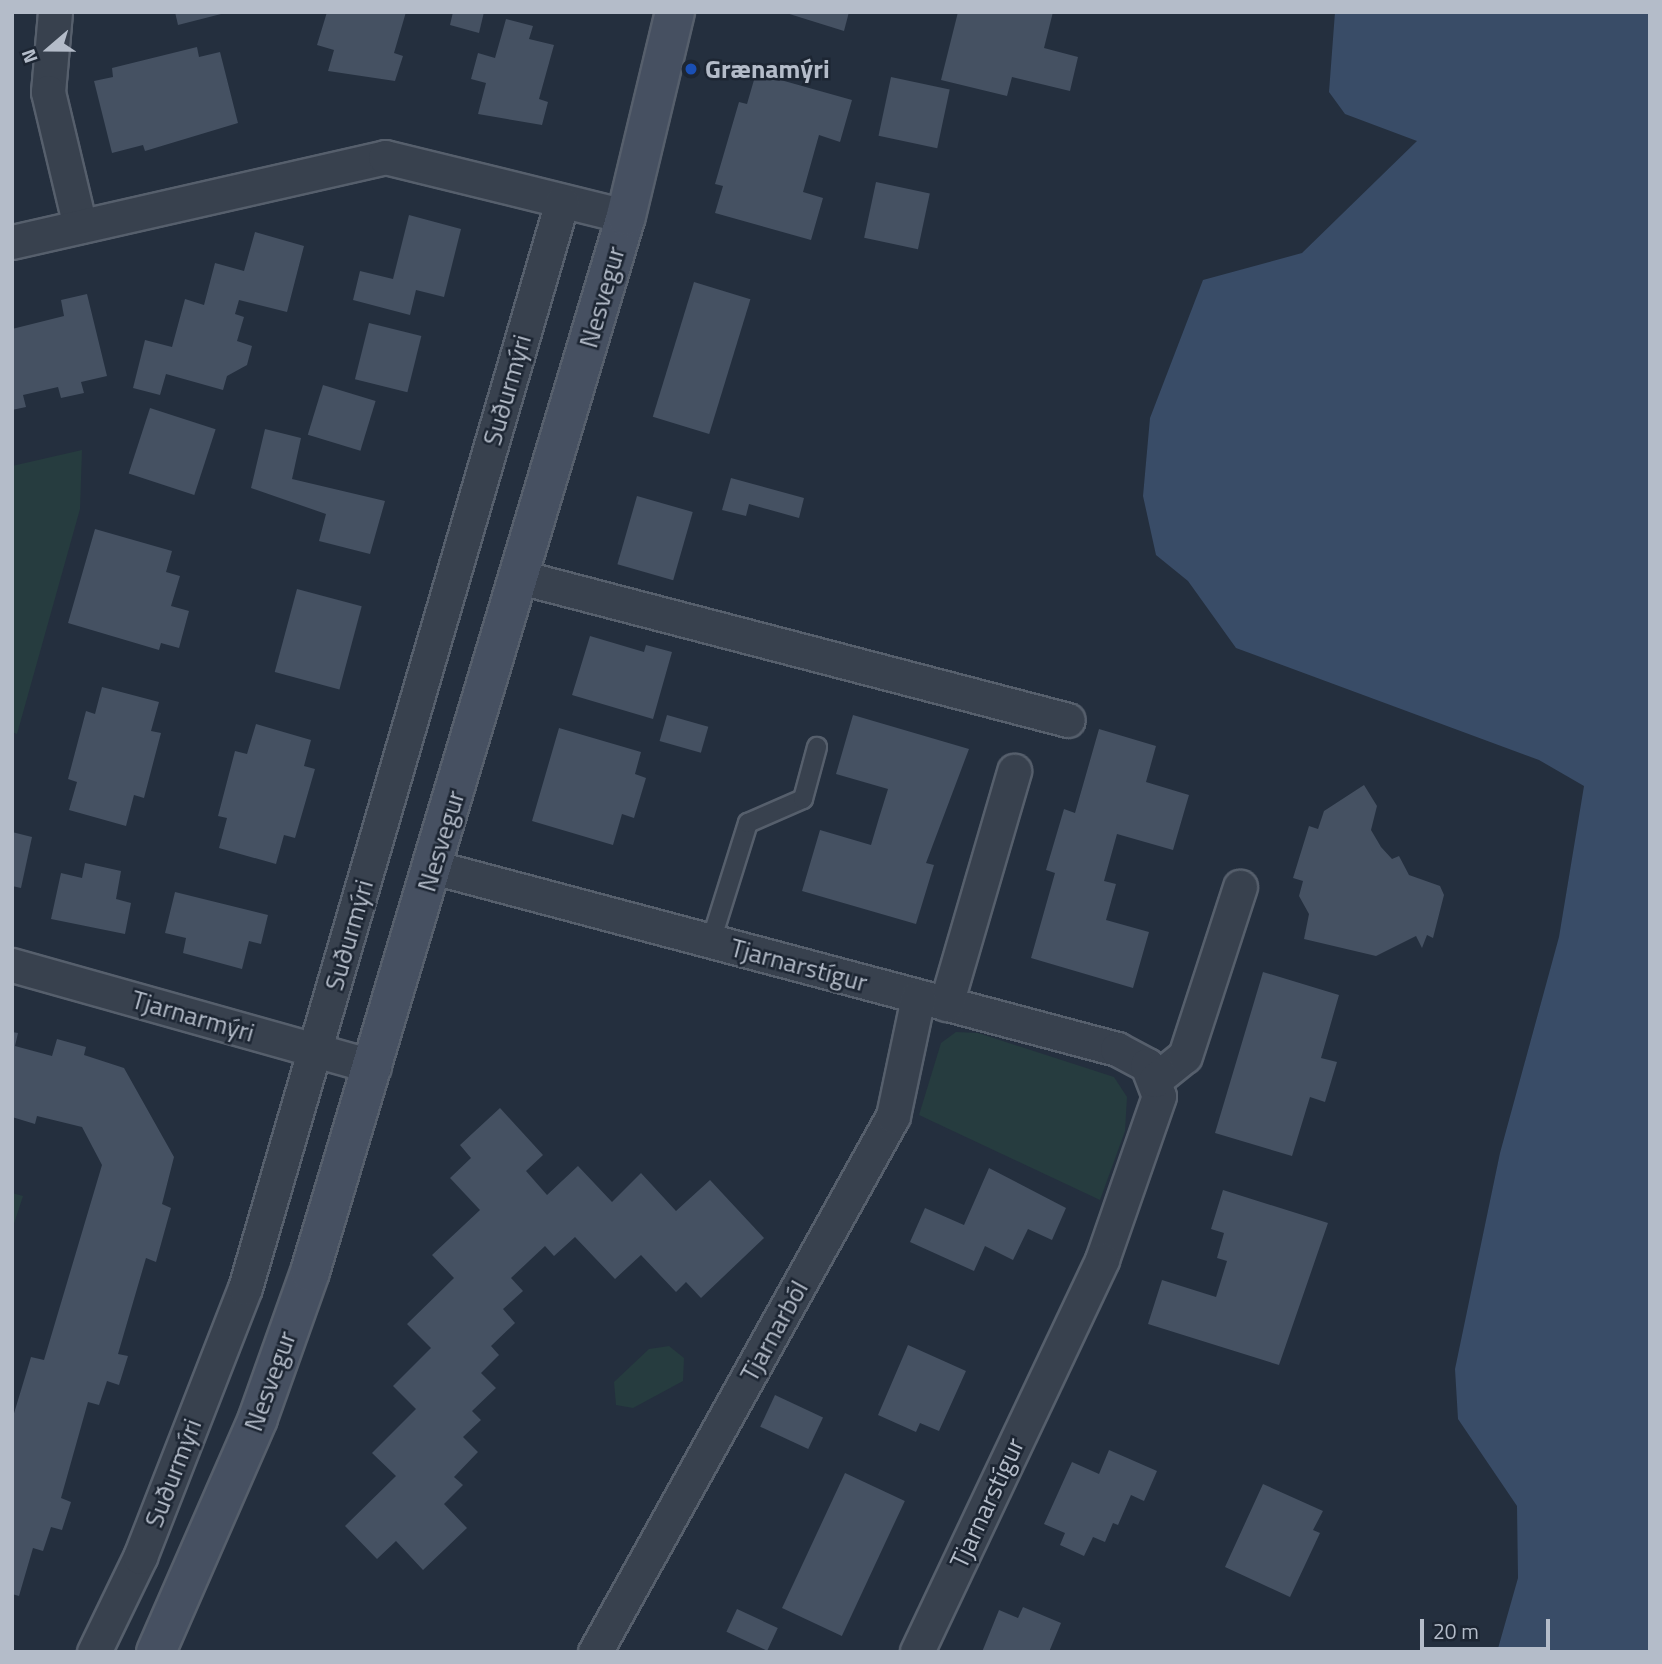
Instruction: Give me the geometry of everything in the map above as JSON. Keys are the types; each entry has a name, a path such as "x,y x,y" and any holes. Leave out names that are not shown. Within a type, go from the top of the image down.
{"street":[{"path":"55,12 48,92 80,226"},
{"name":"Nesvegur","path":"156,1652 258,1418 374,1067 626,216 675,12"},
{"path":"12,242 385,157 626,216"},
{"name":"Suðurmýri","path":"94,1652 140,1557 245,1288 562,202"},
{"path":"520,577 1068,720"},
{"name":"Tjarnarból","path":"595,1652 893,1116 1014,771"},
{"name":"Tjarnarstígur","path":"433,867 1117,1049 1147,1065 1159,1096 1102,1260 916,1652"},
{"path":"1155,1080 1185,1056 1240,887"},
{"name":"Tjarnarmýri","path":"12,965 374,1067"}],"lane":[{"path":"712,941 748,823 803,799 817,747"}],"green space":[{"path":"82,450 80,509 17,734 12,732 12,466"},
{"path":"956,1032 978,1033 1114,1077 1127,1097 1125,1131 1100,1200 919,1115 941,1043"},
{"path":"12,1193 23,1196 12,1230"},
{"path":"669,1346 684,1358 683,1381 633,1408 616,1405 614,1382 649,1349"}],"water":[{"path":"1335,12 1650,12 1650,1652 1497,1652 1518,1578 1517,1506 1458,1419 1455,1369 1500,1153 1559,937 1584,786 1539,760 1236,648 1188,581 1156,555 1143,496 1150,418 1203,280 1302,253 1417,141 1345,114 1329,92"}],"building":[{"path":"175,12 224,12 225,13 178,25"},
{"path":"327,12 406,12 394,53 403,56 395,81 328,71 334,50 317,45"},
{"path":"453,12 484,12 479,33 450,25"},
{"path":"783,12 849,12 844,31"},
{"path":"958,12 1053,12 1044,48 1078,57 1070,91 1012,77 1007,96 941,80"},
{"path":"506,19 533,26 529,39 554,45 539,99 548,102 542,125 478,114 486,83 471,79 478,53 495,58"},
{"path":"197,47 199,57 220,52 238,123 145,151 143,145 112,153 94,81 113,77 112,68"},
{"path":"756,73 852,100 840,142 819,135 803,192 823,198 811,240 715,213 723,186 715,184 739,102 747,104"},
{"path":"891,77 950,89 937,148 879,136"},
{"path":"876,182 930,193 918,249 864,238"},
{"path":"409,215 461,229 444,297 416,290 410,315 353,300 360,271 393,279"},
{"path":"255,232 304,246 287,312 239,300 235,314 244,317 237,341 252,346 247,365 227,376 223,390 166,374 160,395 133,388 145,340 172,347 185,299 204,305 215,263 244,271"},
{"path":"694,282 750,299 709,434 653,417"},
{"path":"87,294 107,376 81,382 84,393 61,398 58,387 23,395 26,407 12,410 12,329 64,316 61,300"},
{"path":"369,323 421,336 407,392 355,379"},
{"path":"323,385 376,401 360,451 308,435"},
{"path":"150,408 216,429 194,495 129,474"},
{"path":"265,429 301,438 292,479 385,501 370,554 319,541 326,514 251,488"},
{"path":"731,478 804,498 799,518 749,504 746,516 722,510"},
{"path":"637,496 693,512 673,580 617,564"},
{"path":"95,529 172,551 166,572 180,576 171,606 189,611 179,648 161,643 159,650 68,623"},
{"path":"297,589 362,606 339,689 275,672"},
{"path":"590,636 644,652 646,645 672,652 653,719 572,695"},
{"path":"102,687 159,702 151,731 161,733 144,798 134,795 126,826 69,810 77,782 68,779 86,711 95,714"},
{"path":"667,715 708,727 701,753 660,741"},
{"path":"853,715 969,749 926,863 934,865 916,924 802,891 820,830 871,845 888,789 836,774"},
{"path":"256,724 311,740 304,766 315,769 295,838 284,835 276,864 219,848 227,818 218,816 235,751 247,754"},
{"path":"559,728 641,752 635,774 646,778 634,818 622,814 613,845 532,821"},
{"path":"1099,729 1156,746 1146,782 1189,795 1173,850 1117,834 1104,881 1116,884 1106,920 1149,932 1133,988 1031,958 1055,873 1046,870 1064,809 1075,813"},
{"path":"1364,785 1377,806 1371,830 1381,847 1392,859 1399,856 1409,875 1440,886 1444,895 1433,938 1427,935 1422,948 1416,936 1376,956 1304,939 1309,914 1299,896 1303,881 1293,878 1309,826 1318,829 1324,811"},
{"path":"12,832 32,837 21,888 12,886"},
{"path":"85,863 121,871 116,899 131,903 125,934 51,919 61,873 82,878"},
{"path":"175,892 268,915 261,944 249,941 242,969 183,953 186,938 165,933"},
{"path":"1263,972 1339,995 1321,1058 1337,1062 1325,1102 1310,1097 1292,1156 1215,1133"},
{"path":"12,1032 18,1033 15,1046 52,1056 57,1039 86,1047 84,1055 124,1068 174,1157 162,1204 171,1208 156,1262 146,1258 118,1354 128,1356 119,1385 107,1381 99,1405 88,1402 61,1498 71,1502 62,1530 51,1527 43,1551 33,1548 19,1596 12,1594 12,1420 31,1357 44,1360 102,1165 82,1127 37,1116 35,1124 12,1117"},
{"path":"500,1108 543,1155 526,1171 547,1195 578,1166 612,1202 641,1173 676,1211 710,1180 764,1238 701,1298 686,1282 676,1292 641,1255 615,1279 575,1237 554,1256 545,1246 511,1278 523,1291 503,1309 515,1323 491,1346 499,1355 481,1373 496,1388 472,1411 481,1420 463,1437 478,1452 454,1477 463,1485 444,1504 467,1528 423,1570 396,1541 377,1559 345,1526 396,1476 372,1453 416,1409 393,1386 431,1348 407,1324 454,1278 432,1255 480,1210 450,1178 471,1158 460,1145"},
{"path":"989,1168 1066,1208 1052,1240 1028,1229 1013,1260 985,1246 974,1271 910,1242 925,1208 964,1225"},
{"path":"1223,1190 1328,1223 1279,1365 1148,1324 1162,1280 1216,1297 1227,1261 1217,1258 1224,1233 1211,1229"},
{"path":"908,1345 966,1371 939,1431 920,1423 916,1432 878,1415"},
{"path":"775,1395 823,1417 808,1449 760,1427"},
{"path":"1109,1450 1157,1471 1144,1501 1131,1495 1118,1525 1113,1523 1105,1542 1093,1537 1084,1556 1060,1545 1065,1533 1044,1524 1072,1462 1099,1474"},
{"path":"845,1473 905,1501 842,1636 782,1608"},
{"path":"1263,1484 1323,1511 1313,1530 1320,1533 1290,1597 1225,1567"},
{"path":"1023,1607 1061,1623 1049,1652 982,1652 999,1610 1018,1618"},
{"path":"737,1609 778,1628 767,1651 726,1632"}],"place":[{"name":"Grænamýri","path":"691,69"}]}
